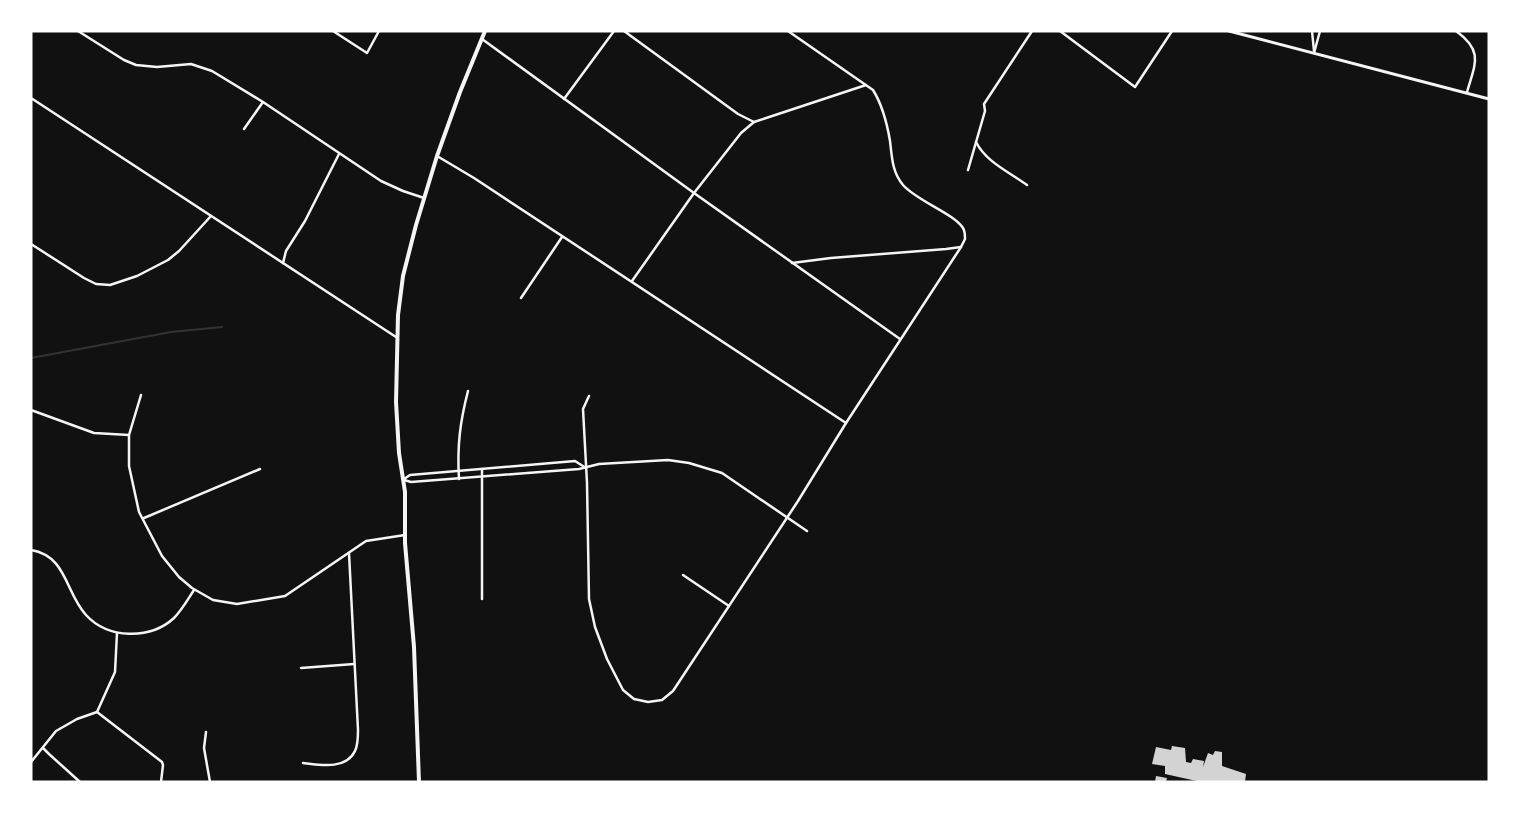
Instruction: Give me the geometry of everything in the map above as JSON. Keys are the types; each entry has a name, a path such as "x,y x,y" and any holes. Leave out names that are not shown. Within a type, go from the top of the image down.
{"main road":[{"path":"419,782 414,647 405,492 397,408 396,337 404,276 424,198 437,156 485,31"}],"street":[{"path":"78,31 124,60 136,65 156,67 184,64 198,65 224,78 263,102 381,181 424,198"},
{"path":"333,31 367,53 379,31"},
{"path":"564,99 614,31"},
{"path":"624,31 738,114 754,122"},
{"path":"589,396 583,409 589,600 593,620 607,659 623,690 634,699 648,702 662,700 673,691 787,518 846,423 961,247 965,234 962,227 956,221 905,187 896,176 892,163 886,122 880,102 873,90 788,31"},
{"path":"968,170 986,98 1032,31"},
{"path":"1060,31 1135,87 1172,31"},
{"path":"1229,31 1489,98"},
{"path":"1312,31 1314,53"},
{"path":"1314,53 1320,31"},
{"path":"1456,31 1466,38 1473,48 1476,61 1467,92"},
{"path":"481,38 694,193 900,339"},
{"path":"631,281 694,193 741,133 754,122 866,85"},
{"path":"31,98 396,337"},
{"path":"244,129 263,102"},
{"path":"976,141 981,152 994,163 1027,184"},
{"path":"283,263 286,250 305,221 339,154"},
{"path":"437,156 474,178 846,423"},
{"path":"31,244 84,278 96,284 107,285 137,276 168,260 179,252 211,216"},
{"path":"521,298 562,237"},
{"path":"792,263 961,247"},
{"path":"460,478 457,459 460,424 468,391"},
{"path":"141,395 129,434 129,466 139,512 144,518 162,556 179,577 194,590 213,600 237,604 285,596 366,541 406,535"},
{"path":"31,410 94,433 129,434"},
{"path":"403,480 412,482 482,477 586,468 599,464 668,460 689,463 722,473 807,531"},
{"path":"403,480 410,475 576,461 586,468"},
{"path":"144,518 260,468"},
{"path":"482,469 482,599"},
{"path":"31,550 38,551 55,561 63,572 73,597 87,616 111,631 130,634 144,633 158,628 174,618 194,590"},
{"path":"303,763 338,764 344,762 355,752 358,730 349,553"},
{"path":"683,575 729,606"},
{"path":"31,762 56,731 77,719 97,712 115,672 117,632"},
{"path":"301,668 354,664"},
{"path":"97,712 162,762 161,782"},
{"path":"206,732 204,748 210,782"},
{"path":"43,748 80,782"}],"building":[{"path":"1172,746 1185,748 1186,762 1191,763 1193,759 1204,761 1203,767 1208,753 1213,755 1215,751 1222,752 1222,766 1246,774 1245,782 1201,782 1165,774 1165,766 1152,764 1156,747 1171,750"},
{"path":"1156,776 1167,778 1166,782 1155,782"}],"waterway":[{"path":"31,358 171,332 222,327"}]}
